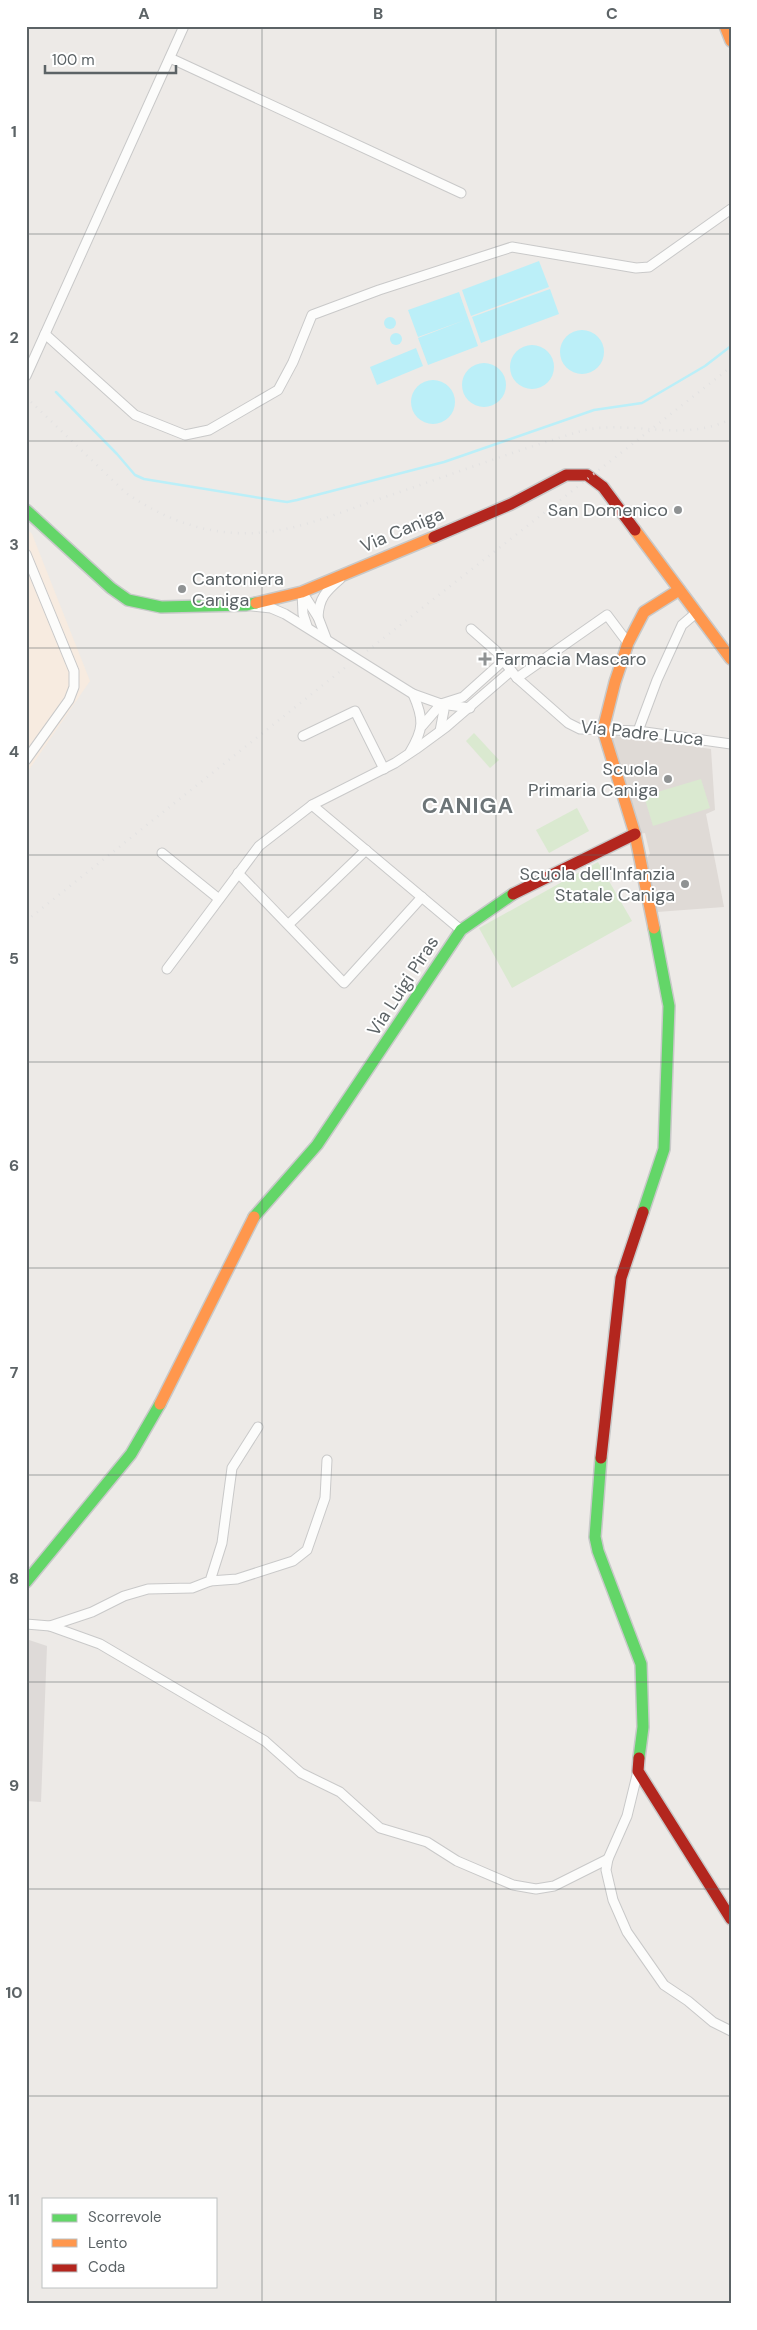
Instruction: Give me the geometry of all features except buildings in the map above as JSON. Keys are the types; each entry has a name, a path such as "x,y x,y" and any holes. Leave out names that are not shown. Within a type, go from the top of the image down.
{"main road":[{"path":"726,26 731,41"},
{"name":"Via Caniga","path":"26,510 111,588 128,600 161,607 246,605 302,592 511,504 566,474 577,473 592,477 603,487 731,659"},
{"path":"679,590 644,612 628,643 615,682 603,730 635,834 669,1006 664,1149 621,1278 603,1422 595,1537 598,1551 641,1664 643,1727 638,1771 731,1919"},
{"name":"Via Luigi Piras","path":"26,1582 131,1454 154,1416 252,1219 322,1138 460,930 504,899 635,834"}],"street":[{"path":"27,374 184,26"},
{"path":"170,58 461,193"},
{"path":"45,334 135,415 185,435 209,430 278,390 293,362 312,315 379,290 512,248 636,268 649,266 731,209"},
{"path":"26,554 74,671 74,687 69,700 26,760"},
{"path":"318,618 318,604 324,592 347,572"},
{"path":"302,592 303,614 308,626"},
{"path":"302,592 318,618 326,638"},
{"path":"246,605 271,608 308,626 413,694 441,704 470,708"},
{"path":"638,730 657,680 682,625 696,612"},
{"path":"167,969 259,846 312,805 408,755 514,675 607,615 628,643"},
{"name":"Via Padre Luca","path":"471,629 496,651 514,675 568,723 580,729 638,730 731,744"},
{"path":"422,726 441,704 463,697 503,661"},
{"path":"408,755 420,735 422,726 420,712 413,694"},
{"path":"440,731 444,710 441,704"},
{"path":"303,736 355,711 384,768"},
{"path":"312,805 460,930"},
{"path":"289,924 366,850"},
{"path":"162,853 219,900"},
{"path":"238,873 344,983 422,897"},
{"path":"210,1581 222,1543 232,1468 258,1427"},
{"path":"50,1626 92,1612 124,1596 148,1589 192,1588 210,1581 236,1579 293,1561 307,1550 326,1498 327,1460"},
{"path":"26,1624 50,1626 100,1644 265,1741 301,1773 340,1792 380,1828 427,1842 457,1861 513,1885 536,1890 554,1886 608,1859"},
{"path":"638,1771 627,1816 608,1859 606,1870 613,1900 627,1932 664,1984 688,2000 713,2022 731,2031"}],"shaded area":[{"path":"26,528 32,534 90,681 26,774"},
{"path":"609,735 711,749 715,810 706,814 724,907 657,912 644,861 650,854 645,833 640,834"},
{"path":"26,1639 47,1646 41,1802 26,1801"}],"green space":[{"path":"474,733 499,760 490,768 466,741"},
{"path":"701,779 710,808 653,826 644,796"},
{"path":"577,808 589,831 549,853 536,830"},
{"path":"598,862 632,921 512,988 479,928"}],"water":[{"path":"539,261 549,287 471,316 462,290"},
{"path":"550,289 559,314 481,343 472,317"},
{"path":"459,292 478,346 428,365 418,338 465,320 418,337 408,310"},
{"path":"388,317 392,317 396,323 392,329 388,329 384,325 384,321"},
{"path":"582,330 594,334 600,340 604,352 600,364 594,370 582,374 570,370 564,364 560,352 564,340 570,334"},
{"path":"394,333 398,333 402,339 398,345 394,345 390,341 390,337"},
{"path":"532,345 544,349 550,355 554,367 550,379 544,385 532,389 520,385 514,379 510,367 514,355 520,349"},
{"path":"416,348 423,366 377,385 370,367"},
{"path":"484,363 496,367 502,373 506,385 502,397 496,403 484,407 472,403 466,397 462,385 466,373 472,367"},
{"path":"433,380 445,384 451,390 455,402 451,414 445,420 433,424 421,420 415,414 411,402 415,390 421,384"}],"waterway":[{"path":"56,392 135,475 144,479 287,502 444,462 594,410 642,403 705,366 731,346"}],"railway":[{"path":"367,651 731,367"},
{"path":"26,397 126,493 152,509 178,521 206,529 236,533 273,531 326,518 585,430 622,427 695,429 713,426 731,419"},
{"path":"26,921 347,666"}],"traffic: fast":[{"path":"26,510 111,588 128,600 161,607 246,605 256,603"},
{"path":"254,1217 317,1145 461,930 513,894"},
{"path":"643,1212 664,1149 669,1006 654,928"},
{"path":"26,1582 131,1454 160,1404"},
{"path":"601,1458 595,1537 598,1551 641,1664 643,1727 639,1758"}],"traffic: slow":[{"path":"725,26 731,41"},
{"path":"635,530 731,659"},
{"path":"256,603 302,592 434,537"},
{"path":"654,928 635,834 603,730 615,682 628,643 644,612 679,590"},
{"path":"160,1404 254,1217"}],"traffic: jam":[{"path":"434,537 511,504 566,475 587,475 603,487 635,530"},
{"path":"513,894 635,834"},
{"path":"601,1458 621,1278 643,1212"},
{"path":"639,1758 638,1771 731,1919"}],"place":[{"name":"San Domenico","path":"678,510"},
{"name":"Cantoniera Caniga","path":"182,589"},
{"name":"Farmacia Mascaro","path":"485,659"},
{"name":"Scuola Primaria Caniga","path":"668,779"},
{"name":"Scuola dell'Infanzia Statale Caniga","path":"685,884"}],"district":[{"name":"CANIGA","path":"468,805"}]}
